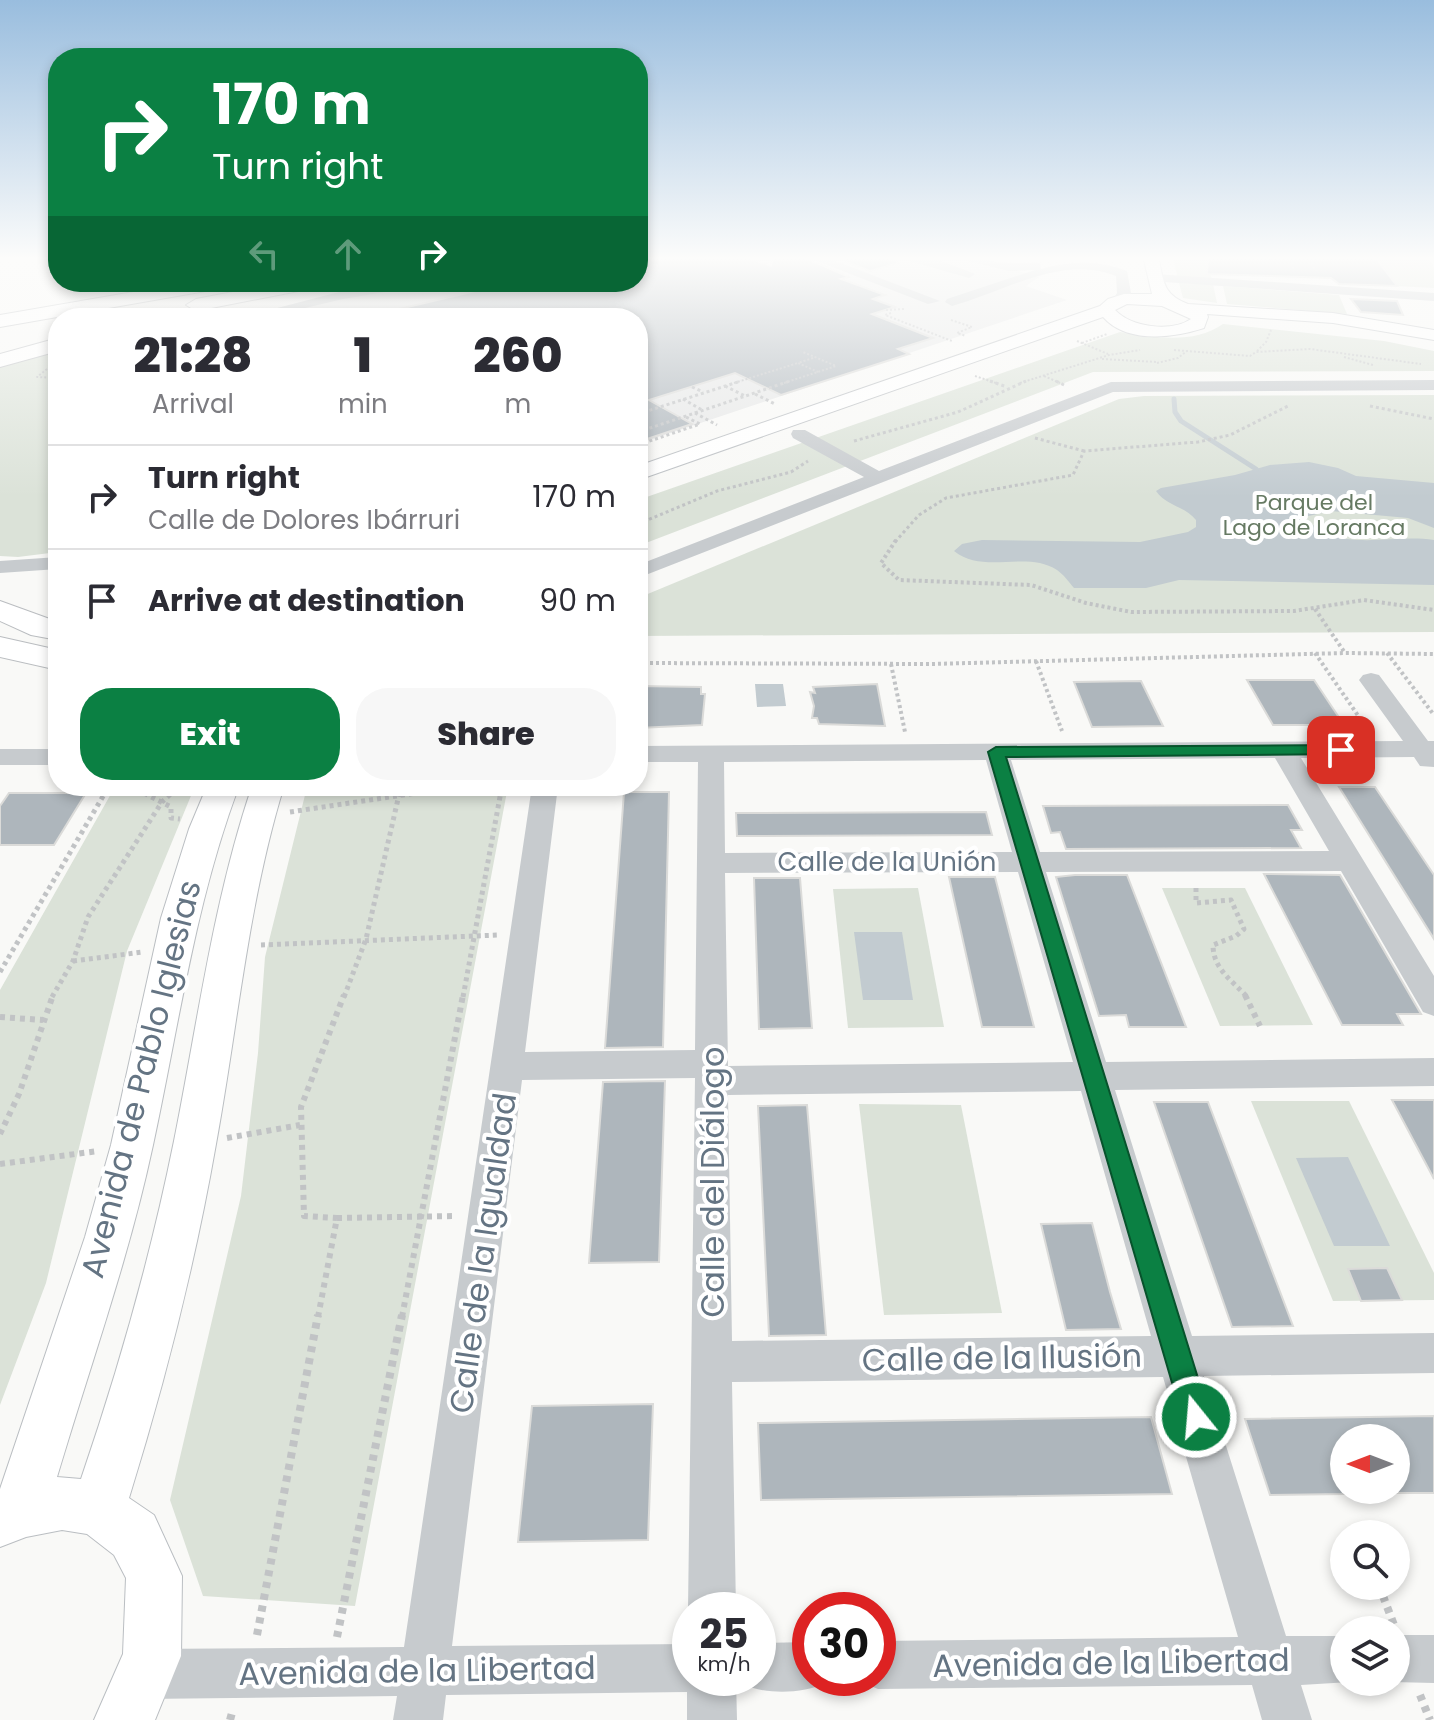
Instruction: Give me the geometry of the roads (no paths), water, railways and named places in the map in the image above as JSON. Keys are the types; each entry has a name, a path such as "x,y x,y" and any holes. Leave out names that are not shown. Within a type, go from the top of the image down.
{"highway":[{"path":"0,341 25,336"},
{"path":"0,349 48,343"},
{"path":"0,361 48,345"},
{"path":"0,610 48,629"},
{"path":"6,648 48,658"}],"main road":[{"path":"648,469 1025,336"},
{"path":"648,487 1075,336"},
{"path":"1381,336 1434,345"},
{"name":"Avenida de Pablo Iglesias","path":"10,1516 86,1303 131,1147 170,948 208,820 219,796"},
{"name":"Avenida de Pablo Iglesias","path":"98,1509 161,1300 195,1143 245,864 265,796"},
{"path":"10,1516 62,1503 98,1509 134,1535 154,1576 152,1656 134,1697"}],"street":[{"path":"648,568 1111,387 1434,385"},
{"path":"799,434 880,479"},
{"path":"0,567 28,567 48,562"},
{"path":"1371,680 1430,755"},
{"path":"648,754 1284,751 1430,755"},
{"path":"1284,751 1434,1003"},
{"path":"996,752 1287,1720"},
{"name":"Calle del Diálogo","path":"711,754 712,1592"},
{"path":"0,757 48,757"},
{"name":"Calle de la Igualdad","path":"418,1720 544,796"},
{"name":"Calle de la Unión","path":"712,863 1349,861"},
{"path":"508,1066 713,1073 1094,1076 1434,1072"},
{"name":"Calle de la Ilusión","path":"713,1362 1434,1353"},
{"path":"1410,1659 1434,1659"},
{"name":"Avenida de la Libertad","path":"896,1665 1330,1660"},
{"name":"Avenida de la Libertad","path":"134,1697 244,1673 672,1668"},
{"path":"711,1696 712,1720"}],"waterway":[{"path":"1174,399 1175,412 1181,421 1256,469"}],"park label":[{"name":"Parque del Lago de Loranca","path":"1314,514"}]}
